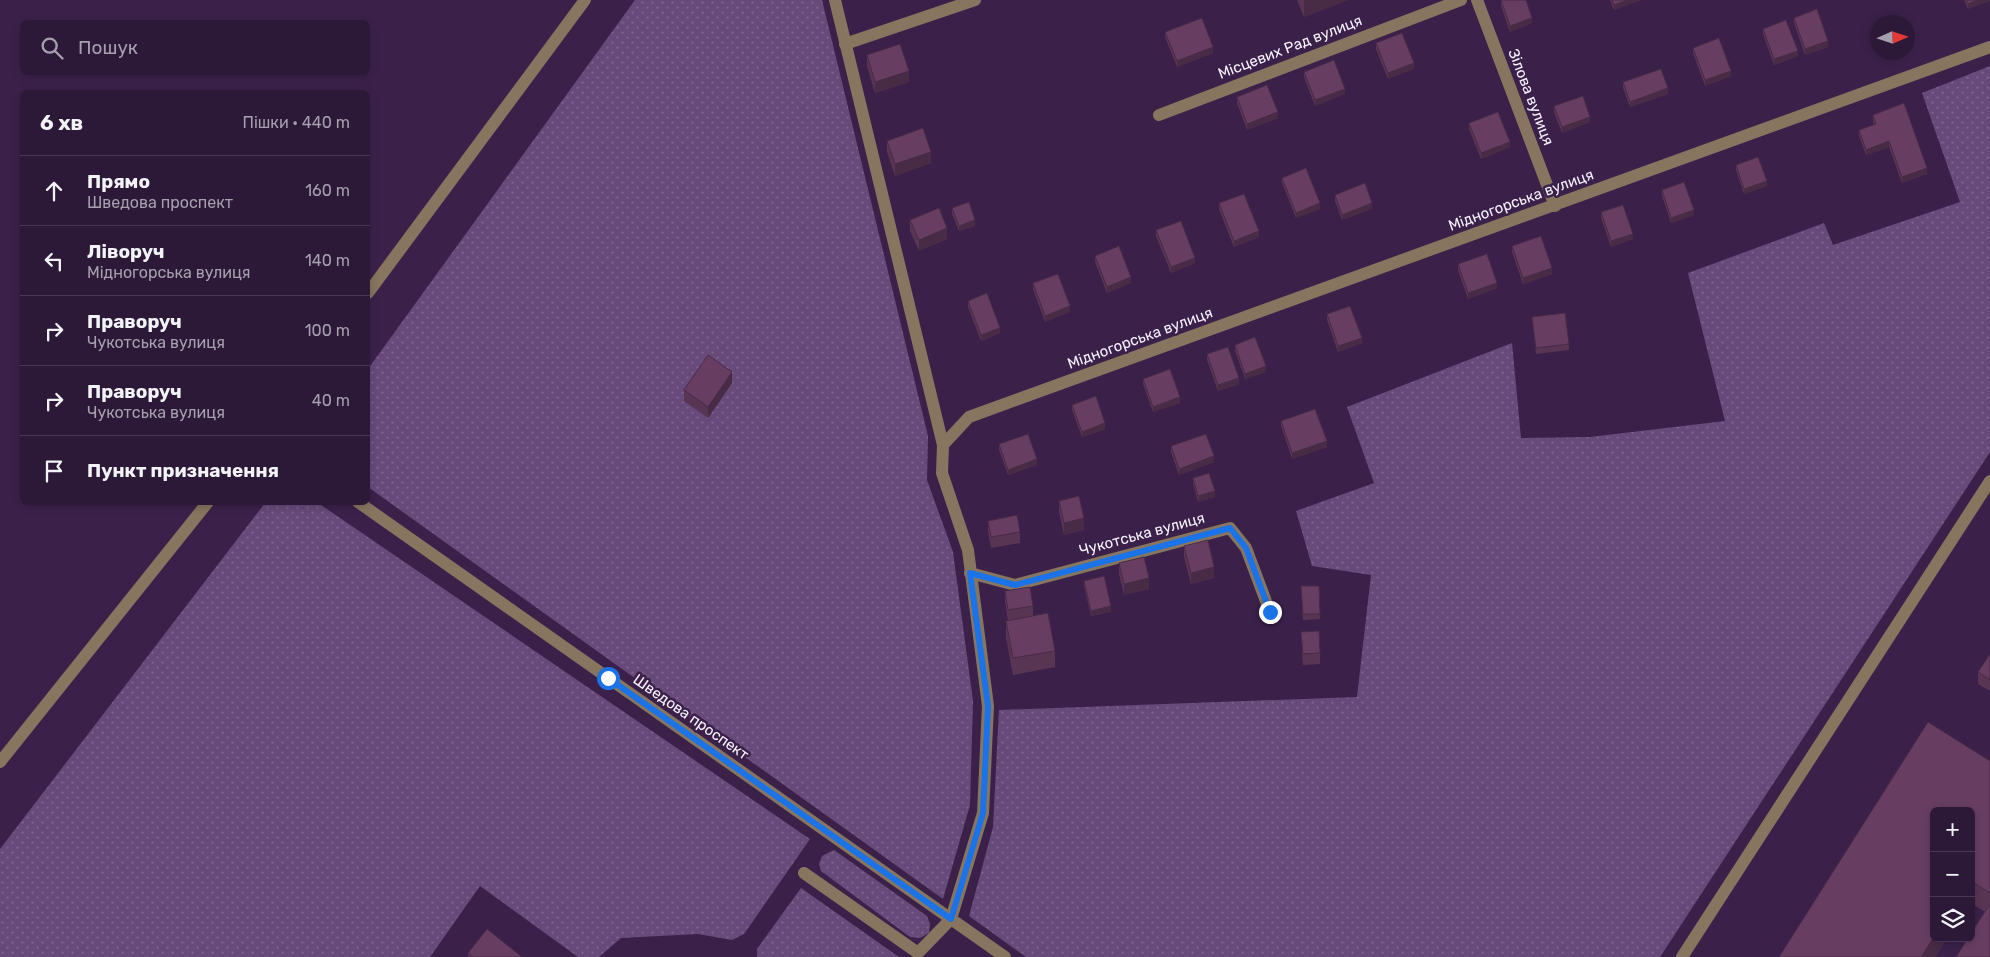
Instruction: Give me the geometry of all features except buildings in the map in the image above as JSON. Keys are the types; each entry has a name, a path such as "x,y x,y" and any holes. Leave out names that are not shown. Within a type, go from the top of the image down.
{"street":[{"path":"370,290 586,0"},
{"path":"804,873 918,953 951,919 983,813 988,706 968,550 942,473 943,445 835,0"},
{"path":"845,44 975,0"},
{"name":"Місцевих Рад вулиця","path":"1159,114 1461,0"},
{"name":"Зілова вулиця","path":"1477,0 1555,206"},
{"name":"Мідногорська вулиця","path":"943,445 969,417 1990,47"},
{"path":"1682,957 1990,481"},
{"path":"0,762 206,505"},
{"name":"Шведова проспект","path":"362,505 1005,957"},
{"name":"Чукотська вулиця","path":"970,573 1015,585 1230,528 1246,548 1270,612"}],"shaded area":[{"path":"635,0 822,0 928,436 927,480 953,552 973,701 970,805 943,899 370,488 370,366"},
{"path":"1990,66 1990,452 1660,957 1026,957 969,916 993,827 999,710 1357,697 1371,575 1312,566 1296,511 1374,483 1347,407 1512,343 1521,438 1590,437 1725,421 1688,273 1824,223 1833,245 1960,202 1922,93"},
{"path":"263,505 321,505 810,839 744,934 732,940 698,934 621,938 599,957 578,957 480,886 430,957 0,957 0,849"},
{"path":"834,850 927,916 930,924 929,933 920,938 910,937 821,871 819,864 822,856"},
{"path":"801,888 899,957 757,957 757,949"}],"route":[{"path":"608,678 951,919 983,813 988,706 970,573 1015,585 1230,528 1246,548 1270,612"}]}
